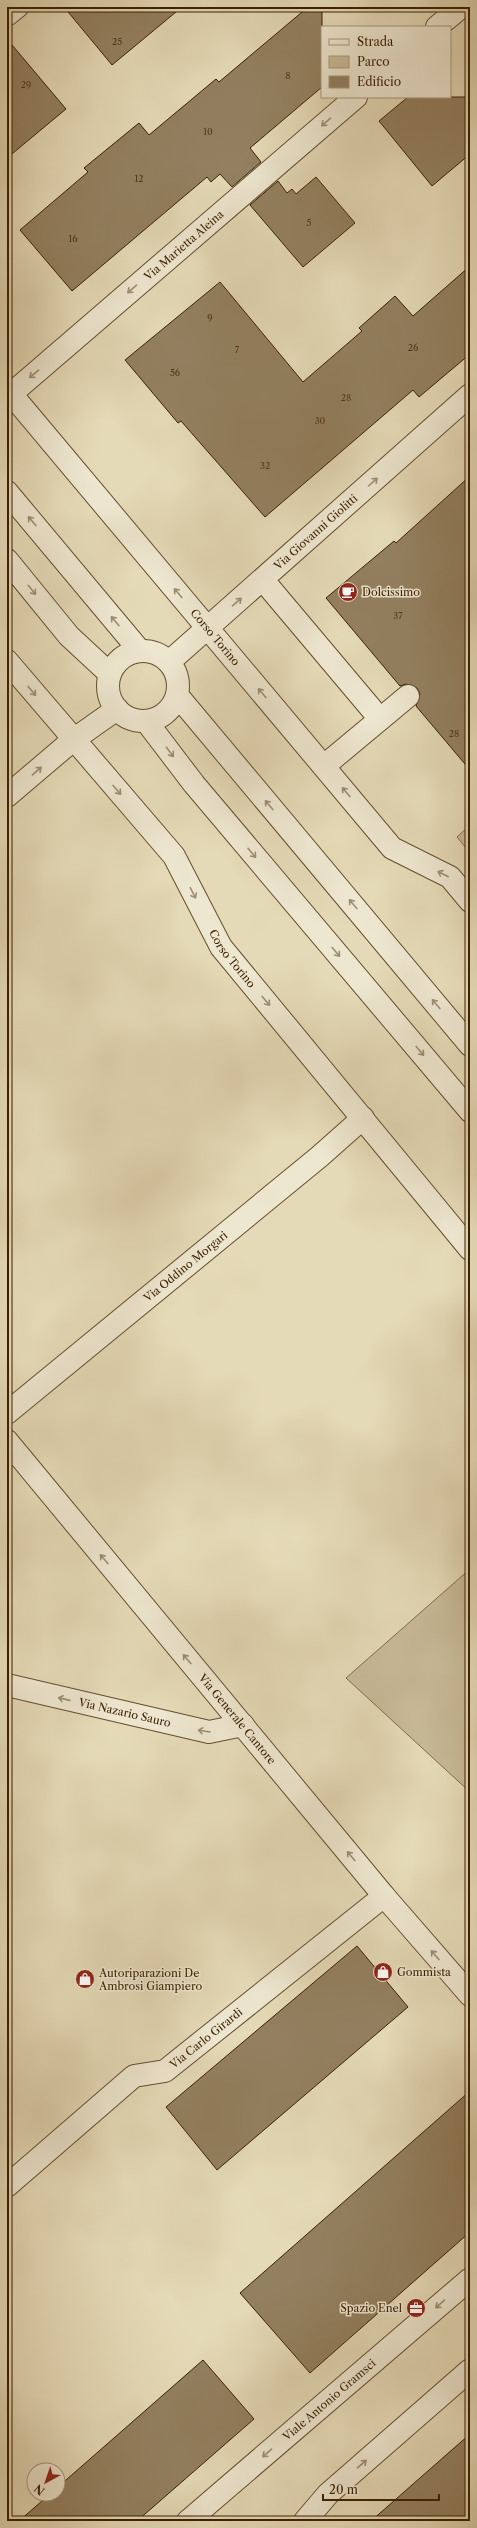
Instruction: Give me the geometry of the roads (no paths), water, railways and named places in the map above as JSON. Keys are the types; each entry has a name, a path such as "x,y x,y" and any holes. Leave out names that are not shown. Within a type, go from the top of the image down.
{"street":[{"path":"7,15 17,7"},
{"path":"438,26 460,7"},
{"name":"Via Marietta Aleina","path":"9,391 355,98"},
{"name":"Corso Torino","path":"9,391 392,848 450,877 470,902"},
{"name":"Via Giovanni Giolitti","path":"169,662 468,402"},
{"path":"7,492 140,651"},
{"path":"7,560 69,636 110,674"},
{"path":"263,580 380,719"},
{"path":"177,695 166,713 157,718 146,721 130,718 117,709 110,698 108,687 110,674 121,658 140,651 151,651 169,662 175,672 177,695 470,1045"},
{"name":"Corso Torino","path":"7,661 73,740 174,856 221,947 470,1249"},
{"path":"324,766 408,696"},
{"path":"7,796 73,740 117,709"},
{"path":"146,721 194,784 470,1111"},
{"name":"Via Oddino Morgari","path":"7,1413 319,1157 363,1118"},
{"name":"Via Generale Cantore","path":"7,1441 384,1896 470,1995"},
{"name":"Via Nazario Sauro","path":"7,1685 209,1732 243,1725"},
{"name":"Via Carlo Girardi","path":"7,2186 134,2076 165,2071 384,1896"},
{"name":"Viale Antonio Gramsci","path":"188,2521 470,2279"},
{"path":"305,2521 328,2494 470,2370"}],"place":[{"name":"Dolcissimo","path":"348,592"},
{"name":"Gommista","path":"383,1972"},
{"name":"Autoriparazioni De Ambrosi Giampiero","path":"85,1979"},
{"name":"Spazio Enel","path":"416,2308"}]}
